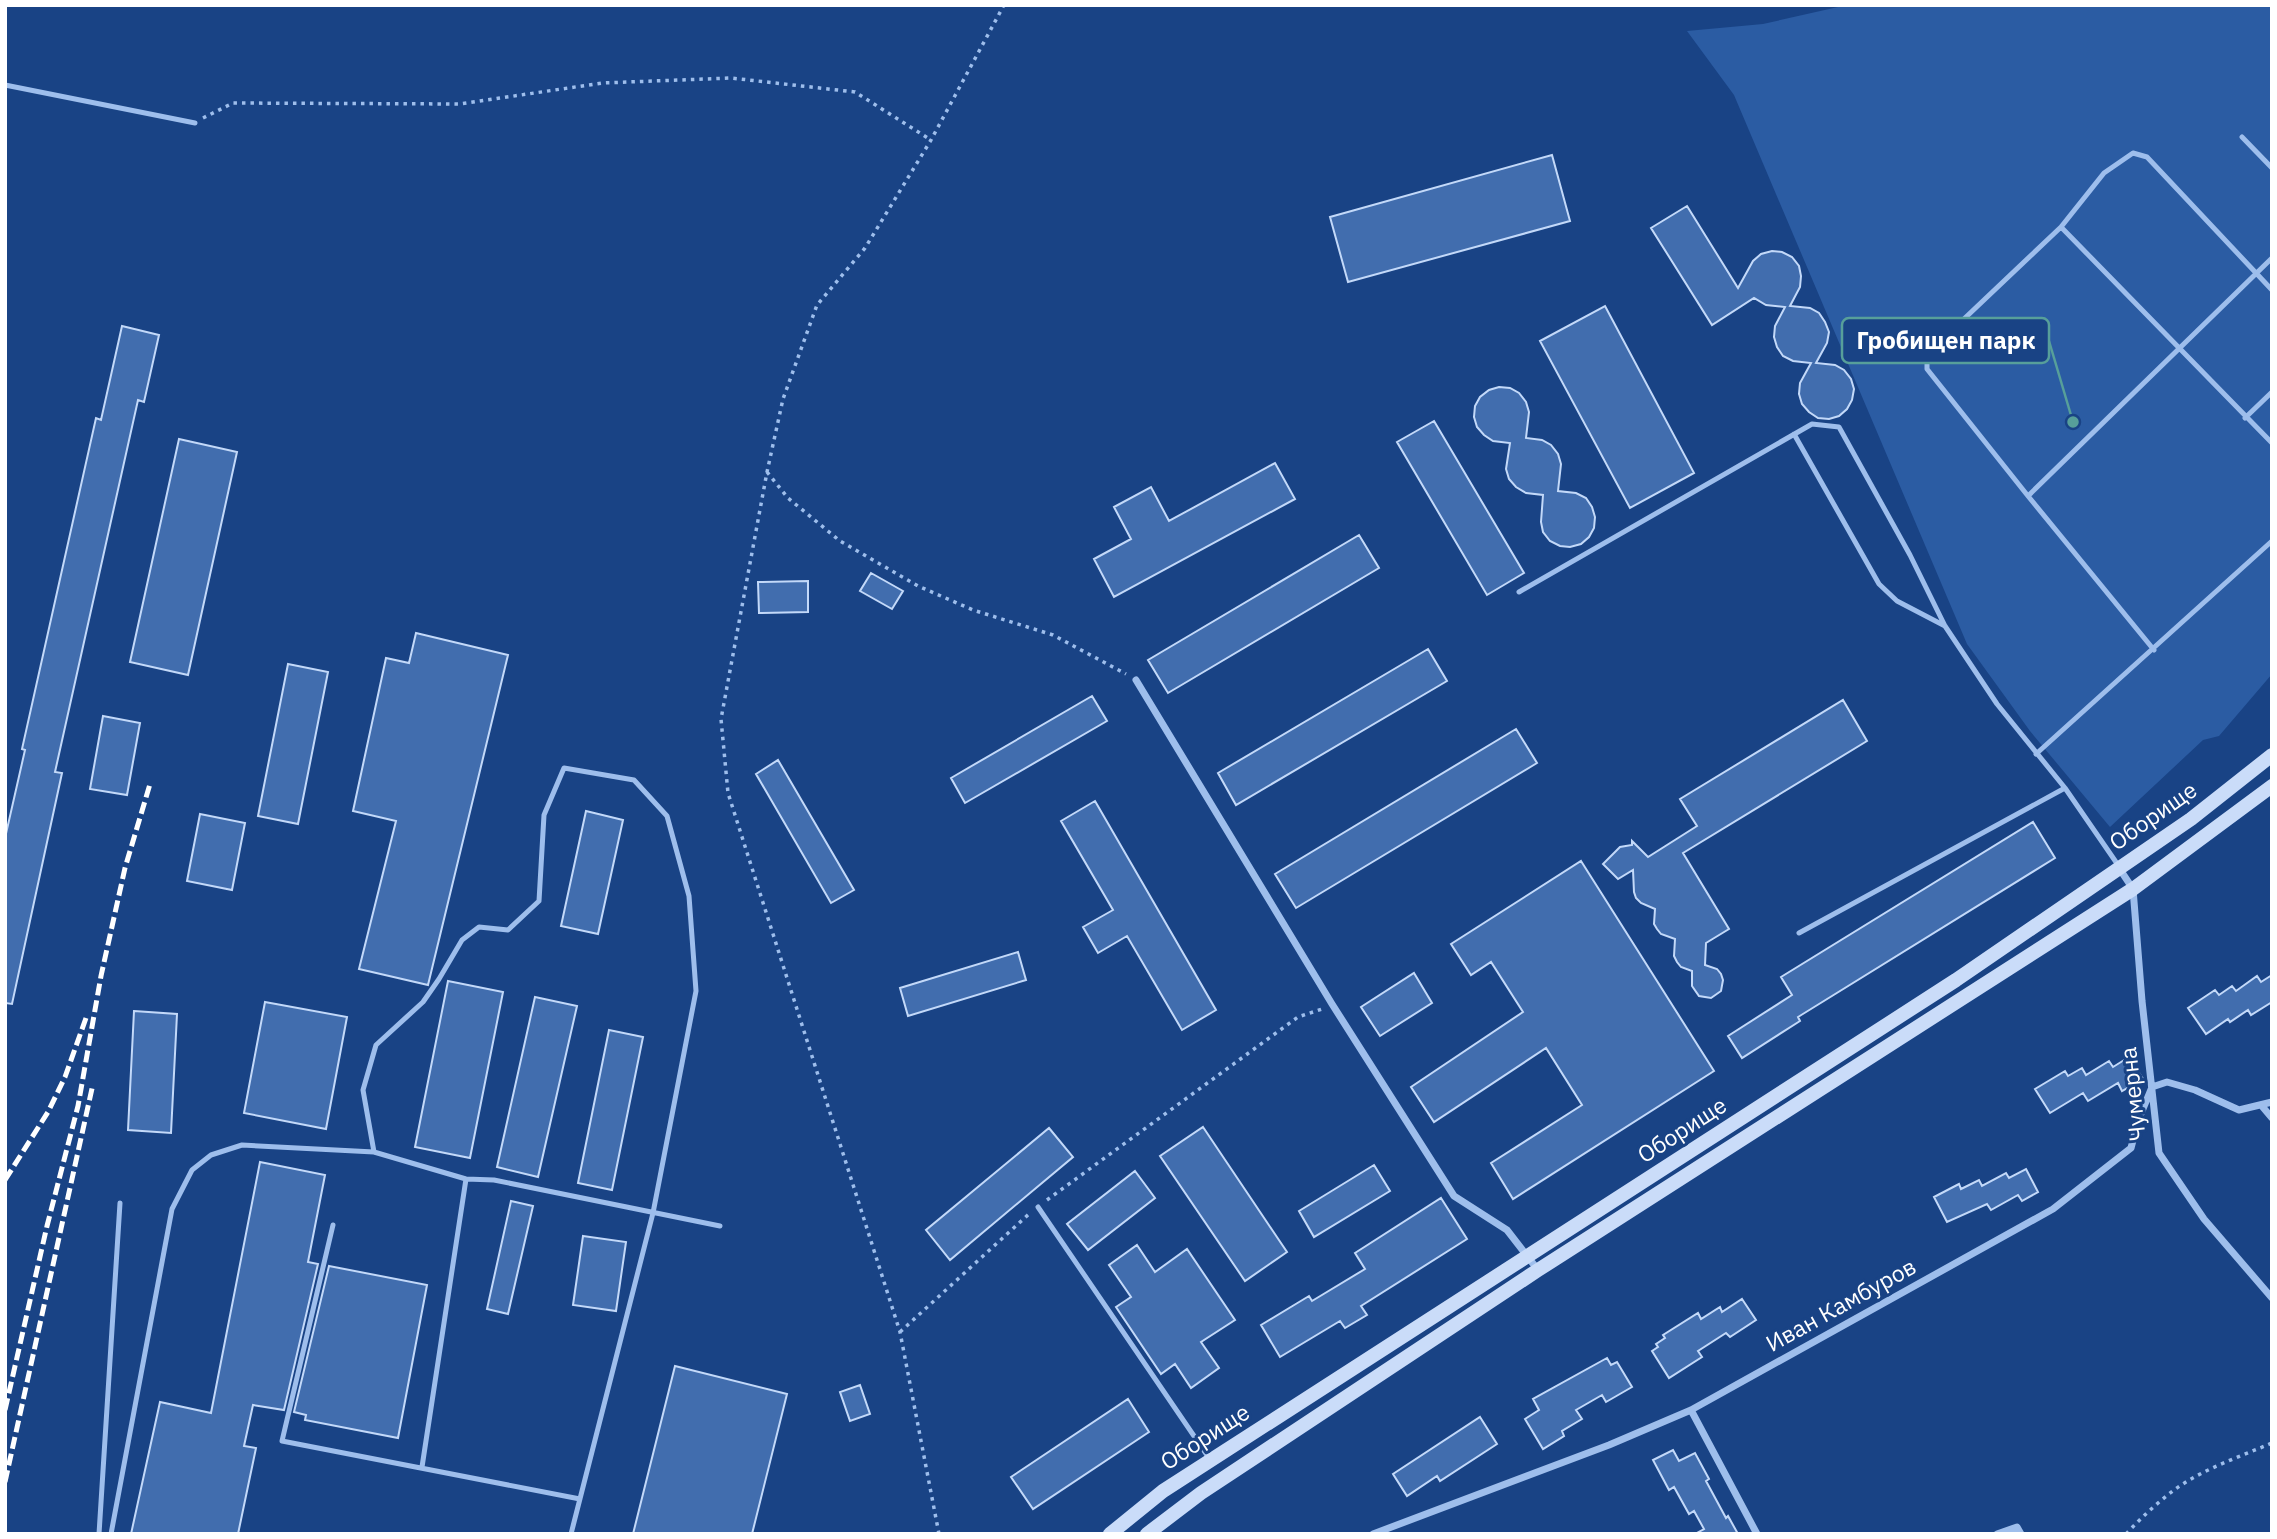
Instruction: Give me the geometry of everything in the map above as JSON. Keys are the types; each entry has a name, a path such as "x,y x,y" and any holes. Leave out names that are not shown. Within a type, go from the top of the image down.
{"main road":[{"name":"Оборище","path":"1110,1534 1163,1492 1210,1461 1956,980 2191,819 2272,755"},
{"name":"Оборище","path":"1147,1534 1200,1493 1538,1270 2133,889 2272,786"}],"street":[{"path":"1136,680 1332,1004 1454,1196 1507,1230 1538,1270"},
{"path":"2119,868 2133,889"},
{"name":"Чумерна","path":"2133,889 2159,1153 2204,1219 2272,1298"},
{"path":"2152,1087 2166,1083 2195,1090 2239,1110 2272,1102"},
{"name":"Иван Камбуров","path":"1373,1534 1609,1445 1691,1410 2053,1209 2131,1148 2138,1121 2152,1087"},
{"path":"2261,1105 2272,1118"},
{"path":"1691,1410 1757,1534"},
{"path":"1997,1534 2017,1527 2021,1534"}],"lane":[{"path":"5,85 195,122"},
{"path":"2242,137 2272,168"},
{"path":"2154,650 1927,369 1927,354 2061,227 2104,173 2133,153 2147,157 2272,290"},
{"path":"2061,227 2272,443"},
{"path":"2028,496 2272,258"},
{"path":"2245,418 2272,393"},
{"path":"1519,592 1811,424 1839,427 1910,555 1945,626 1997,704 2065,788 2119,868"},
{"path":"1794,435 1878,584 1897,601 1945,626"},
{"path":"2036,754 2272,541"},
{"path":"374,1153 363,1090 376,1045 423,1002 462,940 479,927 509,930 539,901 544,815 564,768 634,780 667,816 689,896 696,991 653,1213 572,1534"},
{"path":"1799,933 2065,788"},
{"path":"111,1534 172,1209 192,1170 211,1155 242,1145 374,1153 466,1179 494,1180 720,1226"},
{"path":"422,1467 466,1179"},
{"path":"99,1534 120,1203"},
{"path":"1038,1206 1210,1461"},
{"path":"333,1225 282,1441 580,1499"}],"path":[{"path":"939,1534 900,1332 728,793 722,719 783,400 817,305 865,248 932,141 1004,5"},
{"path":"195,122 233,103 460,104 602,83 731,78 855,92 932,141"},
{"path":"768,472 788,498 840,541 918,586 973,610 1053,635 1136,680"},
{"path":"900,1332 1038,1206 1298,1017 1332,1004"},
{"path":"2126,1534 2143,1515 2176,1489 2227,1462 2272,1443"}],"shaded area":[{"path":"1847,5 2272,5 2272,674 2219,736 2203,740 2110,827 2030,731 1967,644 1734,95 1687,31 1763,24"}],"building":[{"path":"1552,155 1570,221 1348,282 1330,217"},
{"path":"1687,206 1738,288 1753,261 1761,254 1782,252 1792,257 1799,266 1800,287 1790,306 1810,308 1819,313 1829,332 1827,343 1816,363 1835,365 1844,370 1854,389 1847,409 1839,416 1818,418 1802,404 1800,383 1811,363 1793,361 1783,356 1774,337 1775,326 1785,307 1766,305 1754,298 1712,325 1651,228"},
{"path":"1605,306 1694,473 1630,508 1540,341"},
{"path":"122,326 159,335 144,402 138,400 55,772 62,773 12,1004 5,1003 5,838 25,750 22,749 96,418 101,420"},
{"path":"1499,387 1510,388 1519,393 1526,402 1529,412 1526,438 1542,440 1551,445 1558,454 1561,464 1558,491 1576,493 1586,498 1592,507 1594,528 1581,544 1570,547 1550,541 1543,532 1541,522 1543,495 1526,493 1509,479 1506,469 1510,443 1493,441 1477,427 1475,406 1480,397"},
{"path":"1434,421 1524,573 1487,595 1397,442"},
{"path":"179,439 237,452 188,675 130,662"},
{"path":"1275,463 1295,499 1114,597 1094,559 1131,539 1114,507 1151,487 1169,521"},
{"path":"1359,535 1379,568 1168,693 1148,660"},
{"path":"871,573 903,591 892,609 860,591"},
{"path":"808,581 808,612 759,613 758,582"},
{"path":"416,633 508,655 428,985 359,969 396,821 353,811 386,658 409,663"},
{"path":"1428,649 1447,681 1236,805 1218,773"},
{"path":"288,664 328,672 298,824 258,816"},
{"path":"1092,696 1107,721 965,803 951,778"},
{"path":"1843,700 1867,741 1683,853 1729,929 1706,943 1705,965 1717,969 1721,974 1721,991 1711,998 1699,996 1692,986 1692,971 1681,967 1674,956 1675,939 1661,934 1654,924 1655,909 1636,898 1633,870 1618,879 1603,864 1620,847 1632,845 1632,841 1648,857 1697,826 1680,799"},
{"path":"103,716 140,723 127,795 90,789"},
{"path":"1516,729 1537,763 1296,908 1275,874"},
{"path":"778,760 854,890 831,903 756,774"},
{"path":"1095,801 1216,1010 1182,1030 1127,936 1098,953 1083,927 1113,910 1061,821"},
{"path":"586,811 623,820 598,934 561,926"},
{"path":"200,814 245,823 232,890 187,881"},
{"path":"2033,822 2055,858 1798,1017 1800,1021 1742,1058 1728,1036 1792,995 1781,977"},
{"path":"1581,861 1714,1071 1513,1199 1491,1163 1582,1105 1546,1048 1434,1122 1411,1087 1523,1012 1491,962 1471,975 1451,944"},
{"path":"1018,952 1026,980 908,1016 900,988"},
{"path":"1414,973 1432,1003 1380,1036 1361,1007"},
{"path":"2272,975 2272,1002 2251,1015 2248,1010 2230,1022 2228,1019 2206,1034 2188,1008 2215,990 2219,995 2232,986 2236,991 2257,976 2261,982"},
{"path":"448,981 503,992 470,1158 415,1147"},
{"path":"535,997 577,1006 538,1177 497,1167"},
{"path":"265,1002 347,1017 326,1129 244,1113"},
{"path":"134,1011 177,1014 171,1133 128,1130"},
{"path":"609,1030 643,1037 612,1190 578,1183"},
{"path":"2129,1057 2143,1079 2122,1091 2118,1083 2088,1101 2083,1093 2050,1113 2035,1089 2065,1071 2068,1076 2082,1068 2086,1075 2109,1061 2113,1067"},
{"path":"1203,1127 1287,1252 1245,1281 1160,1156"},
{"path":"1049,1128 1073,1157 950,1260 926,1230"},
{"path":"260,1162 325,1175 308,1262 318,1264 284,1410 253,1405 244,1446 256,1448 238,1534 131,1534 160,1402 211,1413"},
{"path":"1374,1165 1390,1191 1314,1237 1299,1211"},
{"path":"2026,1169 2038,1192 2022,1201 2018,1195 1991,1210 1987,1204 1947,1222 1934,1197 1959,1184 1961,1189 1979,1180 1982,1186 2006,1173 2009,1178"},
{"path":"1135,1171 1155,1198 1088,1250 1067,1224"},
{"path":"1441,1198 1467,1239 1361,1306 1367,1315 1345,1328 1340,1321 1280,1357 1261,1325 1309,1296 1312,1301 1365,1269 1355,1253"},
{"path":"511,1201 533,1206 508,1314 487,1309"},
{"path":"583,1236 626,1242 616,1311 573,1305"},
{"path":"1137,1245 1155,1272 1187,1249 1235,1320 1201,1342 1219,1368 1191,1388 1175,1364 1161,1374 1116,1307 1131,1297 1109,1265"},
{"path":"329,1266 427,1285 398,1438 305,1420 306,1415 294,1412"},
{"path":"1742,1299 1756,1320 1730,1337 1726,1333 1698,1351 1702,1357 1669,1378 1652,1351 1658,1347 1656,1344 1665,1338 1663,1335 1698,1313 1701,1319 1720,1307 1722,1312"},
{"path":"1607,1358 1611,1365 1617,1362 1632,1387 1606,1402 1602,1395 1576,1410 1582,1419 1562,1431 1564,1436 1543,1449 1525,1419 1539,1410 1533,1399"},
{"path":"675,1366 787,1394 752,1534 633,1534"},
{"path":"860,1385 870,1414 850,1421 840,1392"},
{"path":"1128,1399 1149,1432 1033,1509 1011,1477"},
{"path":"1480,1417 1497,1444 1440,1481 1437,1476 1407,1496 1393,1474"},
{"path":"1673,1450 1679,1461 1695,1453 1709,1479 1706,1481 1738,1534 1695,1534 1704,1529 1694,1511 1689,1514 1674,1487 1669,1490 1653,1460"}],"railway":[{"path":"5,1410 47,1226 78,1106 101,976 125,868 150,784"},
{"path":"5,1180 48,1112 65,1077 86,1018"},
{"path":"5,1482 93,1084"}],"place":[{"name":"Гробищен парк","path":"2073,422"}]}
